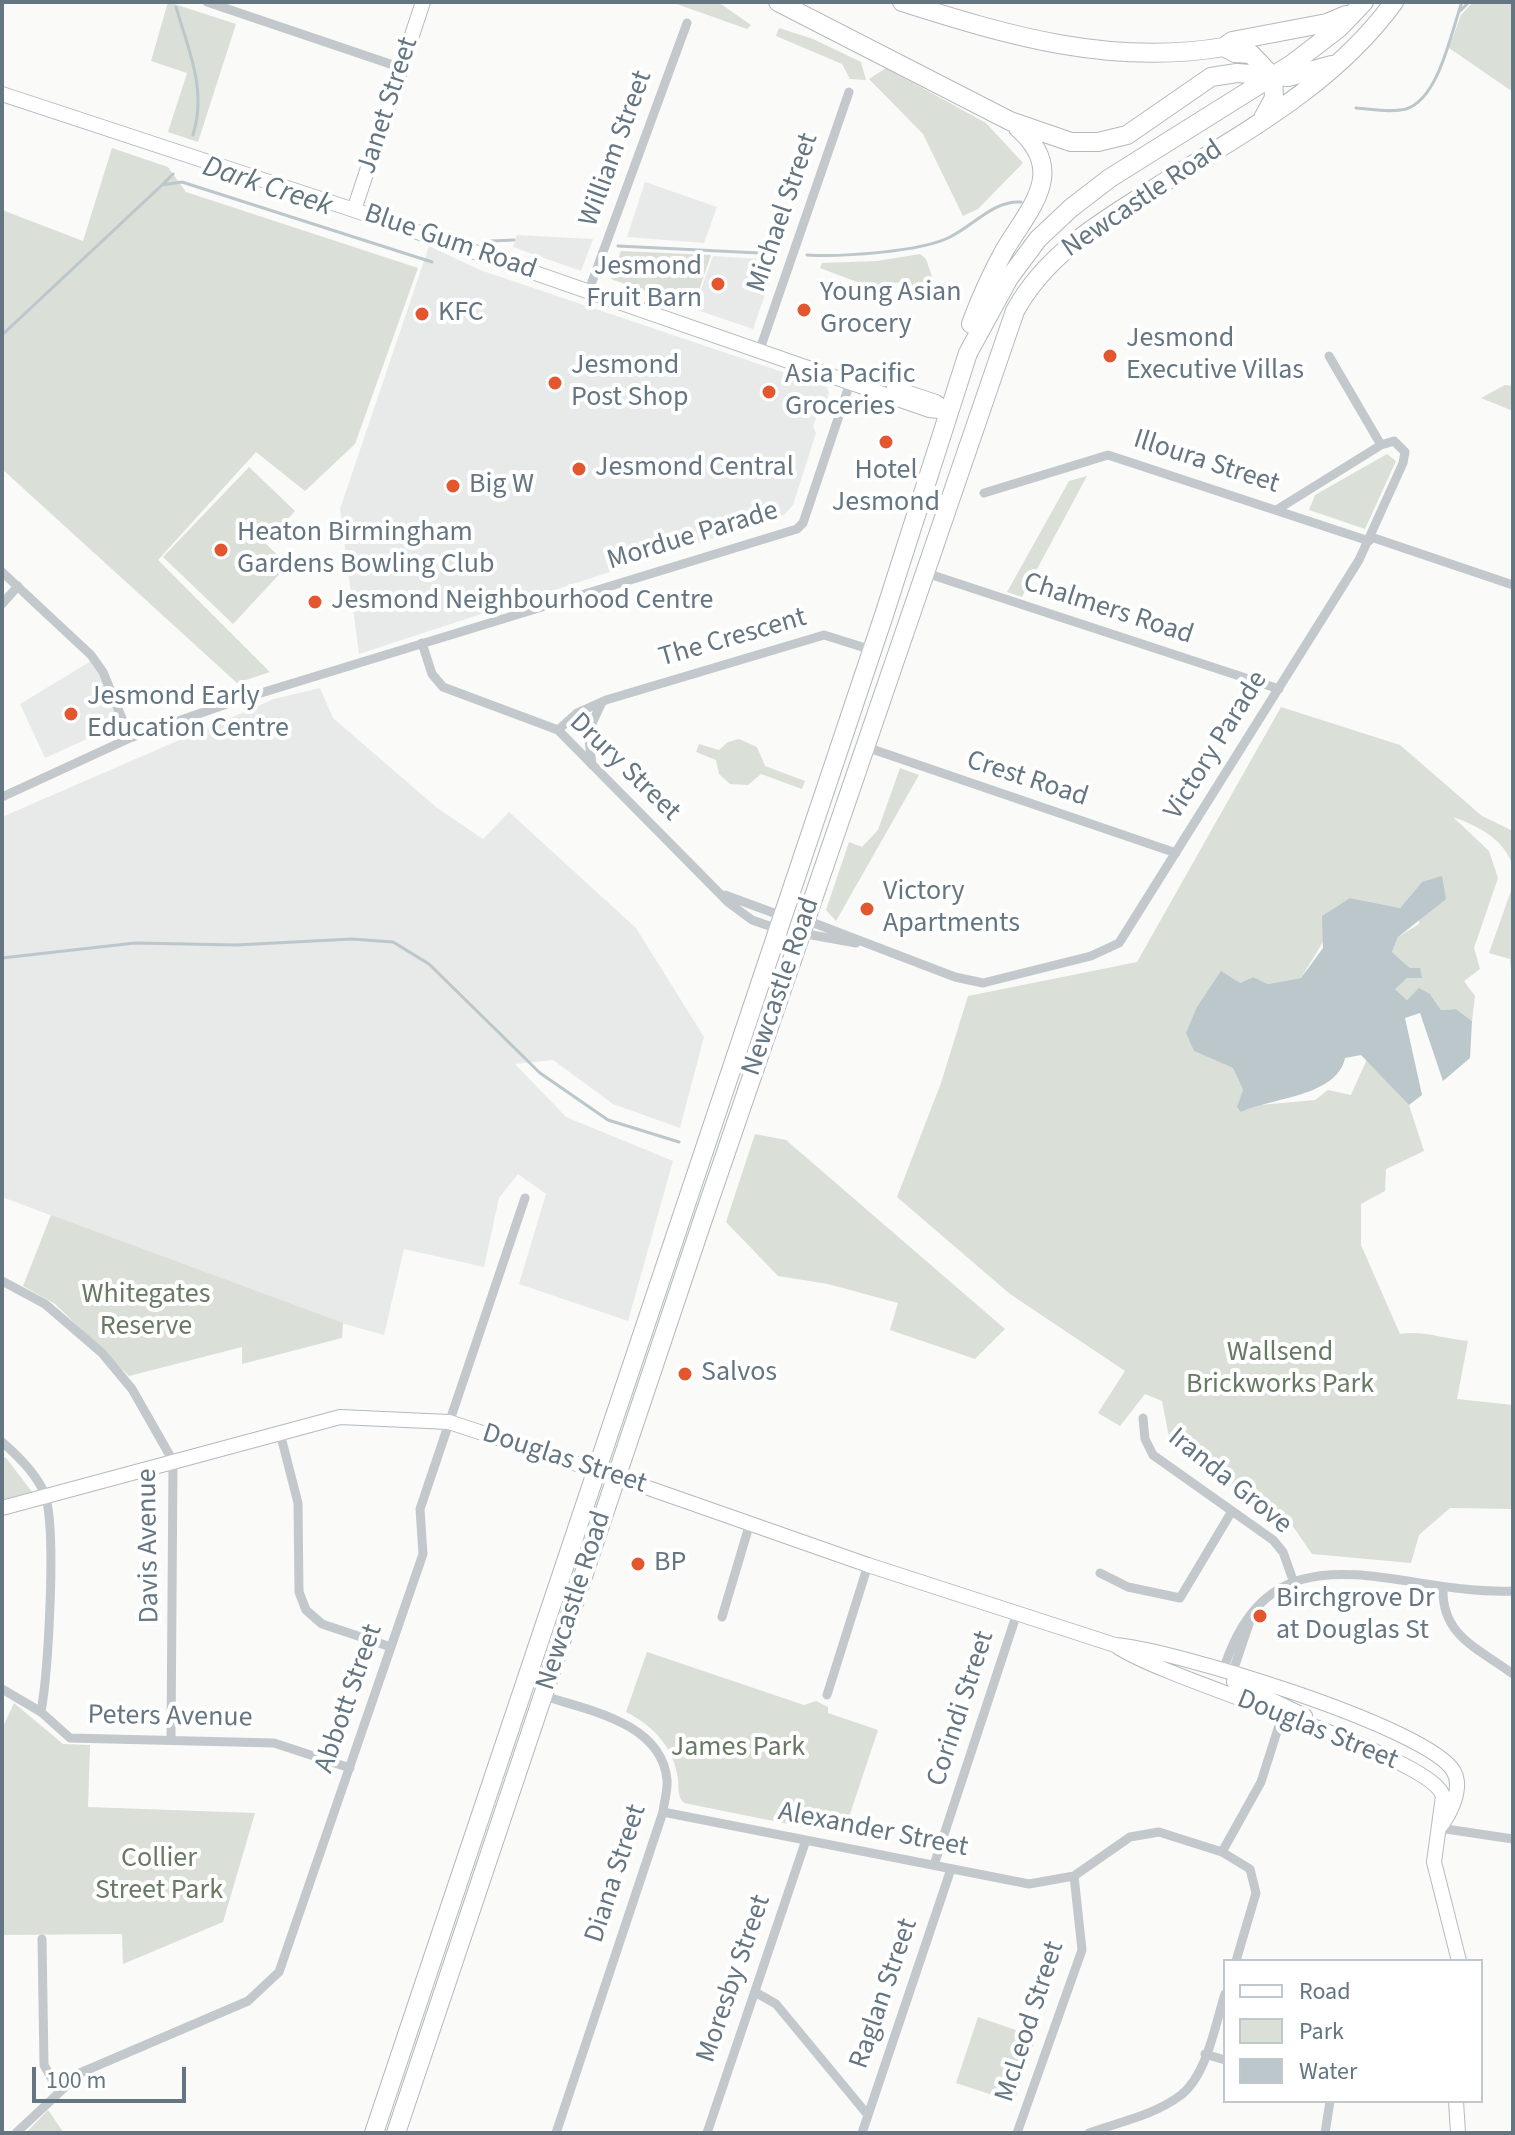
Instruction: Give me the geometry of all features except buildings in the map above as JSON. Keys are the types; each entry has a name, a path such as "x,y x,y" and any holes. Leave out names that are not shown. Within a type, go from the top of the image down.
{"highway":[{"path":"778,2 1010,121 1061,140 1098,142 1140,129 1195,85 1211,77 1237,73 1273,77 1321,71 1338,62"},
{"path":"902,2 1031,41 1097,52 1166,54 1224,47 1232,41 1327,23 1363,4"},
{"name":"Newcastle Road","path":"396,2133 1009,324 1040,273 1061,252 1104,220 1314,86 1394,2"},
{"name":"Newcastle Road","path":"374,2133 872,650 968,353 1003,285 1051,225 1087,194 1315,48 1363,4"},
{"path":"1224,47 1235,53 1251,54 1273,77 1274,98 1261,122"},
{"path":"968,353 965,342 981,299 1043,183 1042,163 1037,150 1010,121"},
{"path":"948,412 975,421"},
{"path":"780,922 803,927"},
{"name":"Douglas Street","path":"598,1471 617,1477"},
{"path":"389,2133 419,2065"}],"street":[{"path":"207,2 224,5 402,68"},
{"name":"Janet Street","path":"354,210 423,2"},
{"name":"William Street","path":"589,290 687,23"},
{"name":"Michael Street","path":"760,349 849,92"},
{"name":"Blue Gum Road","path":"2,94 589,290 929,410 948,412"},
{"name":"Blue Gum Road","path":"760,349 777,349 934,401 948,412"},
{"name":"Victory Parade","path":"803,927 867,945 955,977 983,983 1110,950 1127,932 1370,539 1405,458 1397,443 1381,445 1329,356"},
{"name":"Mordue Parade","path":"2,797 130,738 422,643 797,529 803,523 850,383"},
{"path":"1278,509 1381,445"},
{"name":"Illoura Street","path":"984,493 1108,455 1513,585"},
{"path":"2,572 91,655 103,672 130,738"},
{"name":"Chalmers Road","path":"923,572 1279,689"},
{"path":"2,604 18,586"},
{"name":"The Crescent","path":"558,730 577,713 606,700 824,635 872,650"},
{"name":"Drury Street","path":"422,643 432,674 443,687 558,730 715,888 780,922"},
{"path":"592,765 588,732 597,709 606,700"},
{"name":"Crest Road","path":"866,747 1176,853"},
{"name":"Abbott Street","path":"16,2133 58,2090 80,2073 248,2001 268,1986 287,1956 423,1554 420,1509 525,1198"},
{"name":"Davis Avenue","path":"2,1281 45,1304 102,1353 132,1389 173,1461 171,1739"},
{"name":"Douglas Street","path":"2,1508 340,1417 449,1422 598,1471"},
{"name":"Iranda Grove","path":"1143,1418 1145,1439 1153,1455 1273,1540 1283,1552 1293,1580"},
{"path":"280,1433 298,1503 299,1592 306,1610 322,1624 391,1647"},
{"path":"2,1442 45,1496 50,1520 46,1682 41,1712"},
{"name":"Douglas Street","path":"617,1477 868,1565 1115,1645 1153,1666 1355,1742 1403,1765 1441,1790 1439,1828"},
{"path":"1100,1573 1128,1587 1180,1598 1232,1511"},
{"path":"722,1617 750,1523"},
{"path":"827,1695 868,1565"},
{"path":"1227,1674 1258,1605 1278,1587 1293,1580 1337,1574 1443,1587 1513,1591"},
{"path":"1443,1587 1442,1609 1452,1630 1513,1674"},
{"name":"Corindi Street","path":"934,1865 1017,1613"},
{"name":"Douglas Street","path":"1115,1645 1152,1649 1365,1719 1439,1756 1453,1769 1457,1783 1450,1812 1439,1828"},
{"path":"1153,1666 1227,1674 1355,1742"},
{"name":"Peters Avenue","path":"2,1689 41,1712 70,1738 274,1743 350,1768"},
{"name":"Diana Street","path":"544,1696 627,1725 642,1734 660,1754 667,1780 663,1812 556,2133"},
{"path":"1222,1852 1261,1782 1282,1716"},
{"name":"Alexander Street","path":"663,1812 1029,1884 1074,1876"},
{"path":"1456,1959 1435,1869 1439,1828 1513,1839"},
{"path":"1074,1876 1130,1837 1159,1832 1241,1861 1250,1869 1255,1880 1253,1911 1237,1959"},
{"name":"Moresby Street","path":"707,2133 806,1840"},
{"name":"Raglan Street","path":"863,2132 951,1869"},
{"name":"McLeod Street","path":"1017,2133 1082,1950 1074,1876"},
{"path":"42,1939 44,2065 58,2090"},
{"path":"755,1992 776,2004 867,2114"},
{"path":"1089,2133 1152,2110 1183,2094 1195,2079 1223,2000"},
{"path":"1205,2054 1223,2059"},
{"path":"1325,2133 1330,2103"},
{"path":"1456,2103 1458,2133"}],"shaded area":[{"path":"645,182 717,207 704,243 627,237"},
{"path":"517,235 593,239 581,271 513,247"},
{"name":"Jesmond Central","path":"429,246 480,270 827,387 829,393 822,415 818,414 813,426 816,433 793,505 784,515 359,654 340,509"},
{"path":"713,256 777,260 753,329 694,309"},
{"name":"Jesmond Early Education Centre","path":"96,658 120,724 45,758 20,704"},
{"path":"320,688 333,718 436,807 483,839 509,812 636,928 704,1037 680,1128 613,1104 553,1060 515,1064 566,1117 673,1161 628,1321 519,1284 546,1194 518,1174 499,1198 484,1267 404,1249 384,1335 327,1319 2,1197 2,817 274,699"}],"green space":[{"path":"168,2 236,24 198,142 168,132 187,73 151,61"},
{"path":"671,2 718,2 751,25 747,29"},
{"path":"1473,2 1513,2 1513,92 1449,48 1461,15"},
{"path":"779,28 813,39 861,62 866,80 850,79 842,64 776,36"},
{"path":"886,68 986,123 1023,163 978,209 963,216 923,134 869,79"},
{"path":"112,148 168,167 186,192 418,268 355,444 305,491 256,452 158,560 270,672 237,683 2,469 2,210 83,241"},
{"path":"621,251 711,255 693,308 611,279"},
{"path":"920,254 926,259 934,283 930,291 901,282 870,287 820,268 822,263 877,261"},
{"path":"1505,385 1513,386 1513,411 1481,398"},
{"path":"1387,454 1396,461 1365,529 1309,510 1315,495"},
{"name":"Heaton Birmingham Gardens Bowling Club","path":"249,467 295,511 265,543 288,565 233,624 163,557"},
{"path":"1087,476 1022,597 1007,592 1069,481"},
{"name":"Wallsend Brickworks Park","path":"1281,707 1400,745 1482,816 1513,831 1513,867 1497,841 1481,829 1453,817 1489,851 1498,878 1474,948 1480,969 1464,981 1475,996 1472,1021 1456,1009 1441,1010 1430,994 1407,1000 1394,988 1407,978 1410,968 1392,952 1398,937 1419,924 1422,882 1400,908 1350,898 1301,978 1268,984 1253,977 1240,983 1195,1051 1233,1068 1243,1090 1238,1107 1315,1100 1328,1090 1351,1095 1367,1059 1409,1105 1424,1151 1386,1169 1385,1191 1361,1204 1361,1245 1400,1334 1425,1334 1468,1341 1457,1399 1513,1405 1513,1509 1450,1508 1419,1535 1411,1563 1312,1554 1283,1512 1186,1460 1169,1437 1162,1401 1145,1394 1120,1426 1098,1413 1125,1371 1010,1294 897,1197 941,1083 968,996 1137,962"},
{"path":"739,739 757,747 765,766 805,781 802,789 761,774 748,785 730,784 719,774 716,760 696,752 699,744 719,750 728,742"},
{"path":"900,768 919,775 836,921 826,910 849,842 862,847 878,830"},
{"path":"1513,885 1513,993 1510,959 1489,953"},
{"path":"755,1134 786,1140 1005,1329 975,1359 890,1330 898,1303 828,1284 778,1276 726,1222"},
{"name":"Whitegates Reserve","path":"51,1215 343,1323 342,1338 242,1364 242,1347 129,1376 55,1304 23,1286"},
{"path":"2,1455 7,1459 32,1492 2,1500"},
{"name":"James Park","path":"647,1652 804,1705 816,1701 828,1707 828,1713 878,1730 843,1835 684,1803 679,1795 676,1768 667,1748 654,1731 626,1712"},
{"name":"Collier Street Park","path":"14,1703 63,1744 90,1745 88,1807 255,1813 223,1922 123,1964 122,1934 2,1935 2,1729"},
{"path":"978,2017 1036,2037 1014,2102 956,2083"},
{"path":"48,2110 64,2133 26,2133"}],"water":[{"path":"1442,876 1446,899 1398,937 1392,952 1410,968 1420,968 1422,978 1407,978 1395,989 1407,1000 1419,988 1430,994 1441,1010 1456,1009 1472,1021 1470,1058 1443,1081 1420,1013 1405,1018 1422,1095 1409,1105 1361,1055 1345,1058 1339,1071 1316,1089 1241,1112 1237,1107 1243,1090 1233,1068 1194,1051 1186,1033 1197,1007 1221,971 1240,983 1253,977 1268,984 1301,978 1323,948 1322,916 1350,898 1400,908 1422,882"}],"waterway":[{"name":"Dark Creek","path":"1356,108 1394,111 1417,103 1435,79 1462,2"},
{"name":"Dark Creek","path":"1460,11 1469,2"},
{"path":"176,7 197,86 197,118 193,135"},
{"path":"162,185 173,174"},
{"name":"Dark Creek","path":"2,335 162,185 182,182 432,262"},
{"name":"Dark Creek","path":"807,255 901,250 937,242 1002,205 1021,202"},
{"name":"Dark Creek","path":"491,241 514,240"},
{"name":"Dark Creek","path":"618,246 779,254"},
{"path":"2,958 135,943 236,945 352,939 393,942 429,964 540,1073 608,1120 679,1142"}],"place":[{"name":"Jesmond Fruit Barn","path":"718,284"},
{"name":"Young Asian Grocery","path":"804,310"},
{"name":"KFC","path":"422,314"},
{"name":"Jesmond Executive Villas","path":"1110,356"},
{"name":"Jesmond Post Shop","path":"555,383"},
{"name":"Asia Pacific Groceries","path":"769,392"},
{"name":"Hotel Jesmond","path":"886,442"},
{"name":"Jesmond Central","path":"579,469"},
{"name":"Big W","path":"453,486"},
{"name":"Heaton Birmingham Gardens Bowling Club","path":"221,550"},
{"name":"Jesmond Neighbourhood Centre","path":"315,602"},
{"name":"Jesmond Early Education Centre","path":"71,714"},
{"name":"Victory Apartments","path":"867,909"},
{"name":"Salvos","path":"685,1374"},
{"name":"BP","path":"638,1564"},
{"name":"Birchgrove Dr at Douglas St","path":"1260,1616"}]}
